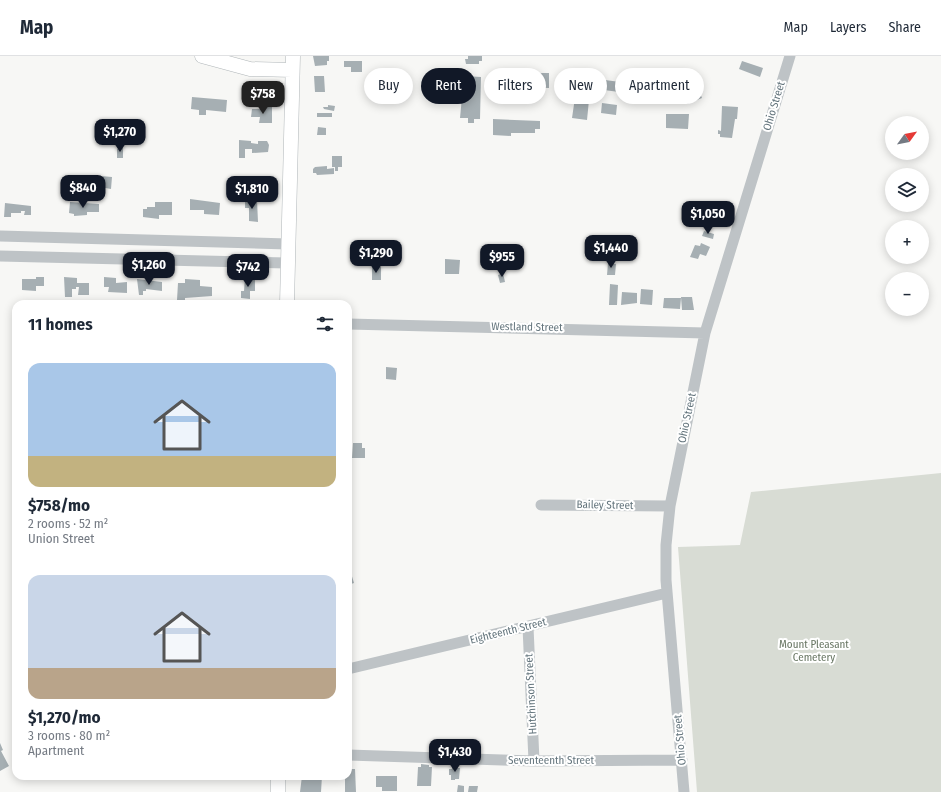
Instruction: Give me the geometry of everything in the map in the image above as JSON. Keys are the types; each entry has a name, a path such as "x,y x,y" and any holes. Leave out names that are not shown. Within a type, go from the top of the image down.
{"main road":[{"path":"202,56 250,69 293,63 287,300"},
{"path":"278,780 278,792"}],"street":[{"name":"Ohio Street","path":"684,792 667,593 666,545 670,506 705,333 790,56"},
{"path":"0,236 288,244"},
{"path":"0,256 287,263"},
{"name":"Westland Street","path":"352,324 705,333"},
{"name":"Bailey Street","path":"541,504 670,506"},
{"name":"Eighteenth Street","path":"352,668 667,593"},
{"name":"Hutchinson Street","path":"528,627 534,761"},
{"name":"Seventeenth Street","path":"352,755 534,761 682,760"}],"green space":[{"name":"Mount Pleasant Cemetery","path":"941,473 941,792 697,792 678,547 740,545 751,492"}],"building":[{"path":"313,56 329,56 329,61 327,61 327,65 315,66"},
{"path":"468,56 482,56 482,61 479,61 479,64 466,64 465,59 468,59"},
{"path":"344,61 362,61 362,72 351,72 351,67 344,67"},
{"path":"742,61 763,68 760,77 739,69"},
{"path":"546,73 549,73 549,88 546,88"},
{"path":"314,76 324,76 325,92 315,92"},
{"path":"476,77 481,77 480,119 474,119 474,123 468,123 468,118 460,118 461,104 476,104"},
{"path":"607,80 615,81 615,91 607,90"},
{"path":"192,97 227,100 226,112 206,110 206,115 199,115 199,110 191,109"},
{"path":"574,104 589,104 587,120 572,118"},
{"path":"602,104 617,105 616,115 601,113"},
{"path":"328,105 335,106 334,111 324,109 323,107 328,107"},
{"path":"722,106 738,107 737,119 735,119 732,138 720,137 720,134 718,134 718,130 721,131"},
{"path":"260,107 272,107 272,123 259,123 260,117 251,117 252,109 260,109"},
{"path":"317,113 332,113 332,117 317,117"},
{"path":"666,114 689,114 688,129 666,128"},
{"path":"493,119 540,121 540,129 535,129 535,133 511,133 511,136 493,135"},
{"path":"318,127 326,128 326,135 317,135"},
{"path":"239,140 251,141 251,143 258,144 258,141 267,141 269,145 268,152 252,153 252,149 245,149 245,158 239,158"},
{"path":"123,148 123,158 117,158 117,149"},
{"path":"332,156 342,156 342,167 338,167 338,171 335,171 335,167 332,167"},
{"path":"327,166 327,169 334,168 334,174 317,175 316,173 313,173 313,169 315,167"},
{"path":"101,176 112,177 111,189 100,187"},
{"path":"240,177 252,178 251,190 239,189"},
{"path":"190,199 220,203 219,215 204,214 204,210 190,210"},
{"path":"245,200 257,200 258,222 249,221 249,208 245,208"},
{"path":"70,202 99,204 99,212 87,212 87,215 74,216 74,214 69,213"},
{"path":"155,202 172,202 172,215 159,215 159,219 143,217 143,209 147,209 147,207 155,207"},
{"path":"5,203 31,206 31,215 24,215 25,211 21,211 21,213 11,213 11,217 4,217"},
{"path":"704,231 714,234 713,239 702,236"},
{"path":"701,243 710,247 706,256 700,254 698,259 690,257 695,245 700,246"},
{"path":"445,259 460,260 459,274 445,274"},
{"path":"608,263 616,264 615,275 607,275"},
{"path":"372,267 381,267 381,280 372,280"},
{"path":"503,273 505,282 500,283 498,275"},
{"path":"36,277 44,277 44,286 36,286 36,291 22,290 22,279 36,279"},
{"path":"64,277 77,278 77,283 89,283 89,295 78,295 79,287 76,287 76,289 72,289 72,297 65,297"},
{"path":"104,277 116,278 116,283 127,282 127,293 108,292 109,287 104,287"},
{"path":"245,277 254,277 255,280 255,291 250,291 250,299 241,298 241,291 244,291"},
{"path":"137,279 162,282 162,291 146,289 146,291 143,291 143,295 139,295"},
{"path":"185,279 200,280 200,286 212,287 212,296 177,300 178,283 185,283"},
{"path":"610,284 618,285 617,305 609,305"},
{"path":"641,289 653,290 652,305 640,304"},
{"path":"622,292 637,293 637,303 621,305"},
{"path":"681,297 692,297 694,310 682,310"},
{"path":"664,298 681,298 680,309 663,308"},
{"path":"386,367 397,368 396,380 386,379"},
{"path":"353,443 362,443 362,448 365,448 365,458 352,458"},
{"path":"0,743 3,750 1,751 9,766 0,771"},
{"path":"421,764 432,767 431,786 417,786 418,767 421,767"},
{"path":"452,765 457,765 457,768 460,768 459,779 451,780 449,769 452,769"},
{"path":"352,769 355,769 356,792 345,792 345,780 352,780"},
{"path":"376,776 397,776 397,791 382,791 382,787 376,787"},
{"path":"302,780 322,780 321,792 300,792"},
{"path":"458,785 464,786 464,792 457,792"},
{"path":"469,786 478,786 477,792 468,792"}]}
